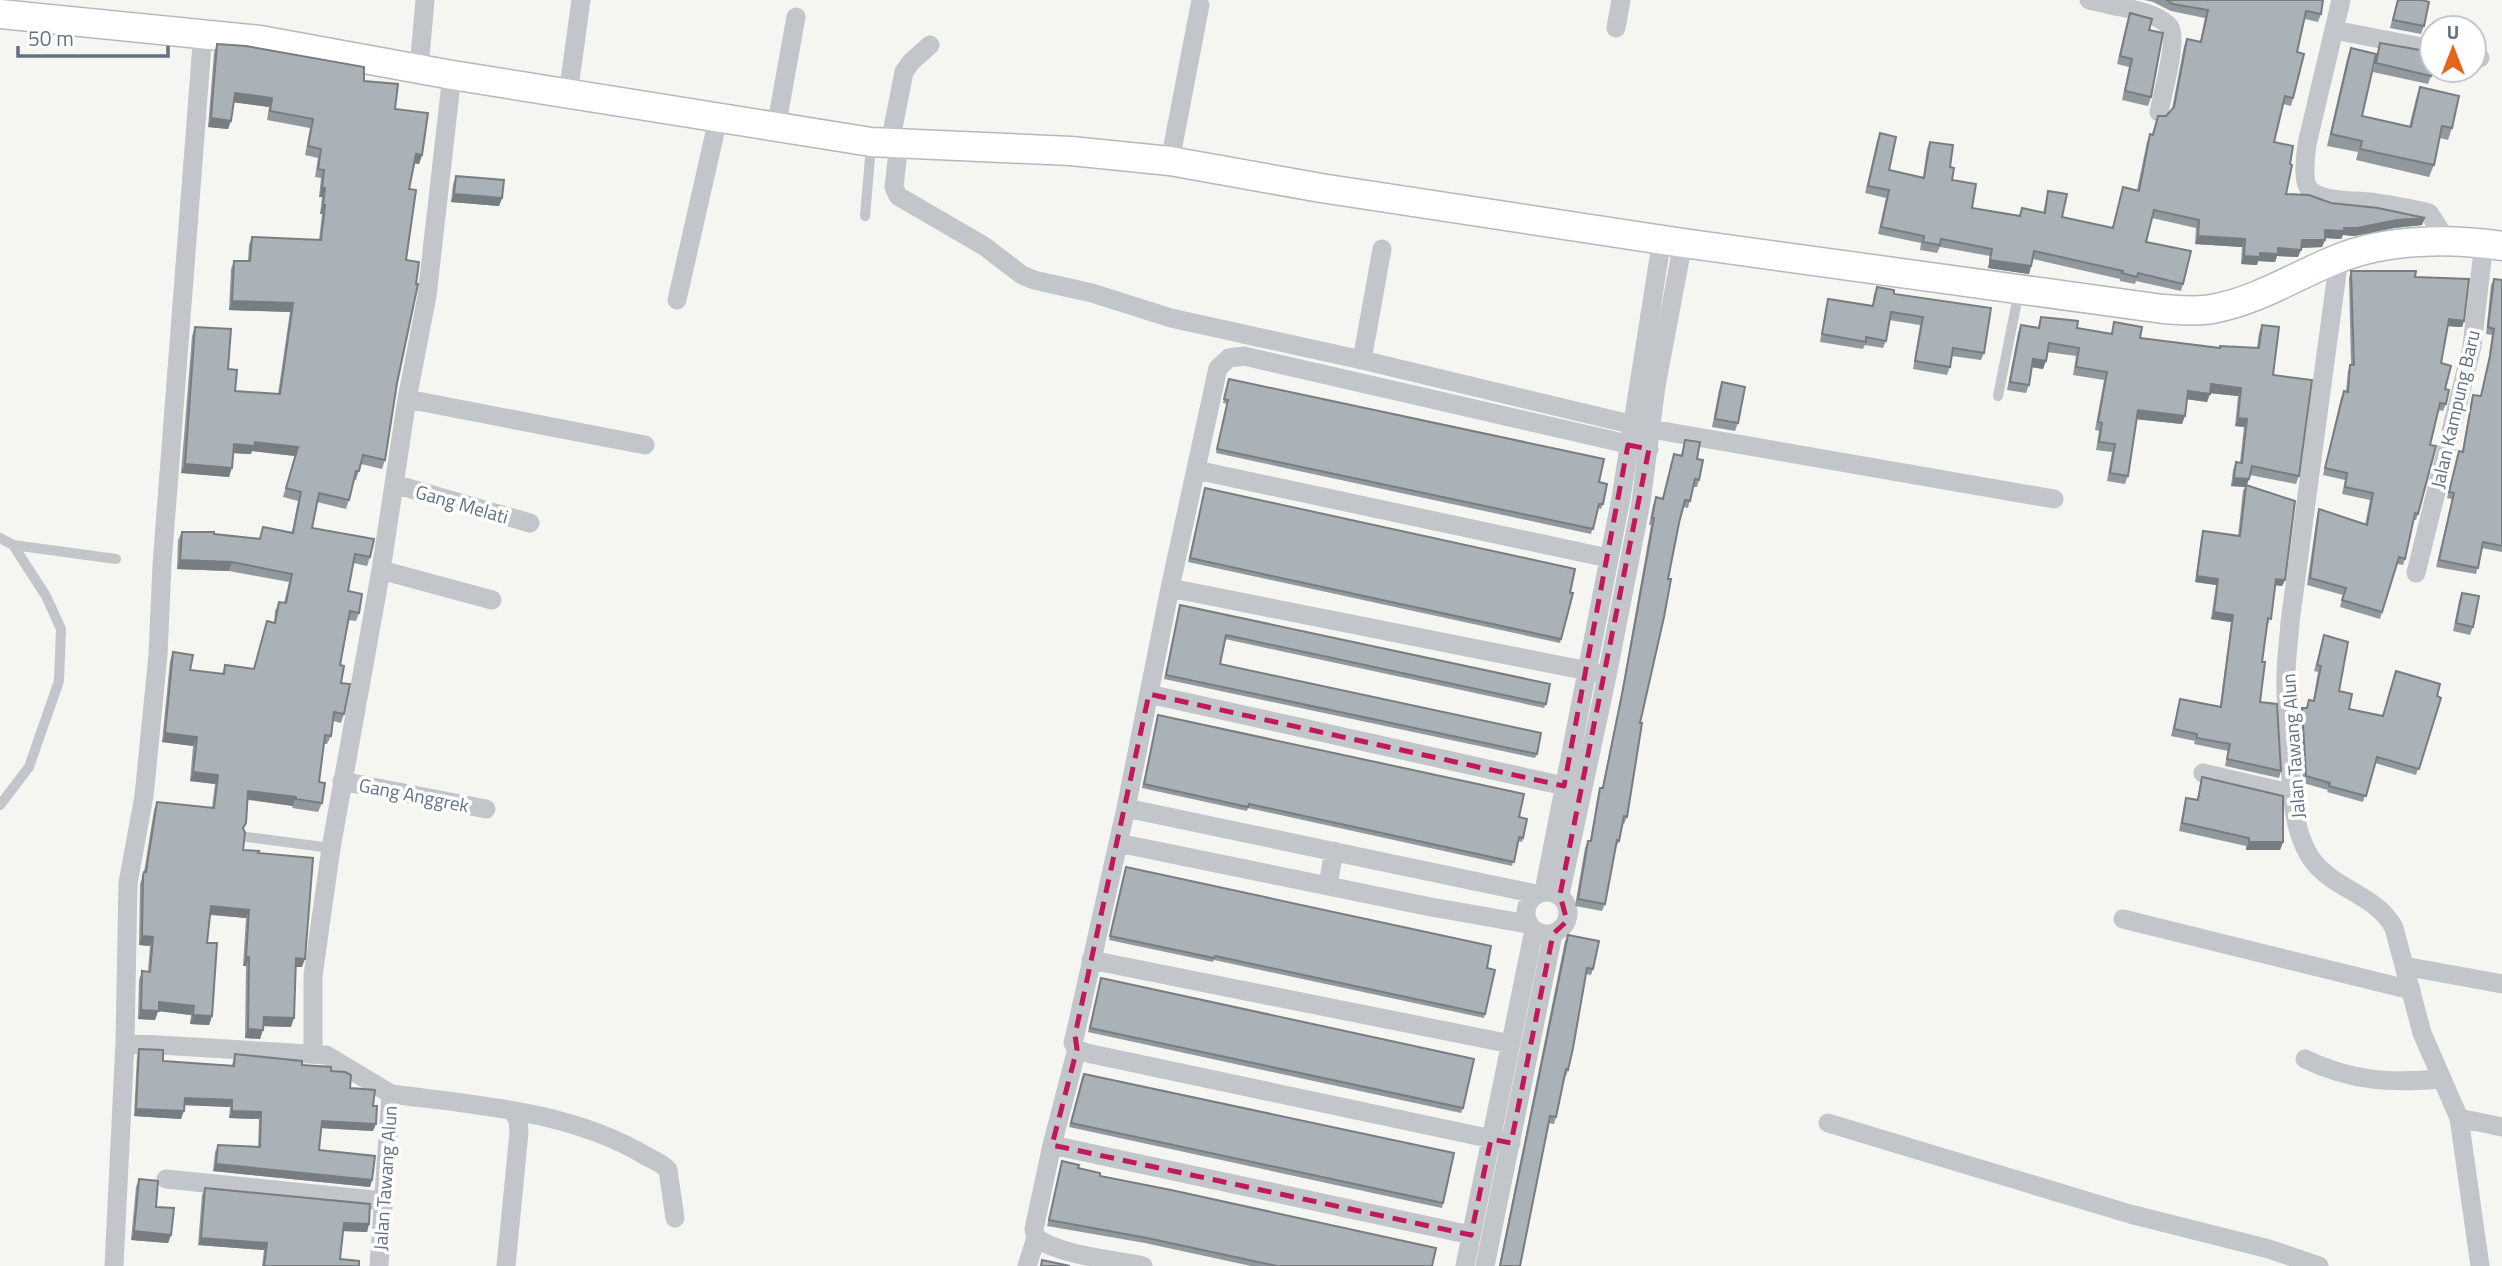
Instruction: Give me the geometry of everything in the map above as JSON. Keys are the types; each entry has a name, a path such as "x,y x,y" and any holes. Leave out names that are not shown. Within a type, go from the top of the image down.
{"street":[{"path":"419,69 425,0"},
{"path":"568,94 581,0"},
{"path":"1616,28 1621,0"},
{"path":"2341,0 2304,164 2307,185 2311,191 2333,200 2367,201 2429,213 2447,241"},
{"path":"2101,1 2157,17 2170,27 2173,39 2159,111"},
{"path":"1170,161 1200,5"},
{"path":"0,14 203,32 260,40 452,75 776,128 886,143 1071,151 1170,161 1334,190 1672,241 2163,309 2210,310 2260,295 2339,258 2399,244 2447,241 2493,245"},
{"path":"776,128 796,17"},
{"path":"2334,30 2418,46"},
{"path":"114,1266 125,1043 128,883 144,796 158,655 162,565 203,32"},
{"path":"930,45 904,72 886,143 894,187 898,196 984,246 1013,269 1034,281 1092,293 1171,318 1362,360 1631,425 2054,499"},
{"path":"313,1053 313,976 331,848 381,570 407,400 428,296 452,75"},
{"path":"677,300 718,118"},
{"path":"1547,894 1564,786 1621,498 1631,425 1647,385 1672,241"},
{"name":"Jalan Kampung Baru","path":"2416,573 2472,346 2493,245"},
{"path":"1362,360 1382,249"},
{"name":"Jalan Tawang Alun","path":"2339,258 2290,622 2286,677 2293,794 2299,830 2312,860 2335,882 2379,907 2395,928 2422,1033 2459,1118 2480,1266"},
{"path":"1511,1143 1087,1053 1077,1049 1073,1043 1126,808 1217,368 1229,358 1244,356 1649,449"},
{"path":"1485,1266 1511,1143 1538,929 1526,908 1547,894 1607,676 1649,449 1651,429 1647,385"},
{"path":"407,400 645,445"},
{"path":"1196,470 1608,558"},
{"name":"Gang Melati","path":"394,484 530,523"},
{"path":"381,570 492,600"},
{"path":"1170,588 1607,676"},
{"path":"1149,694 1564,786"},
{"path":"2203,773 2293,794"},
{"name":"Gang Anggrek","path":"342,781 486,809"},
{"path":"1118,843 1538,929 1562,929 1567,921 1569,912 1566,903 1547,894 1126,808"},
{"path":"1328,885 1334,851"},
{"path":"2123,919 2411,990"},
{"path":"1465,1266 1538,929"},
{"path":"1091,960 1511,1044"},
{"path":"2404,966 2502,984"},
{"name":"Jalan Tawang Alun","path":"125,1043 326,1055 391,1094 379,1266"},
{"path":"1027,1266 1036,1238 1034,1228 1052,1145 1077,1049"},
{"path":"2305,1059 2345,1074 2385,1081 2442,1079"},
{"path":"391,1094 542,1116 620,1140 657,1161 671,1177 675,1217"},
{"path":"506,1266 519,1132 518,1120 513,1112"},
{"path":"2459,1118 2502,1126"},
{"path":"1828,1123 2130,1214 2269,1248 2319,1266"},
{"path":"1052,1145 1471,1235"},
{"path":"166,1179 384,1200"},
{"path":"1036,1238 1044,1244 1066,1250 1143,1266"}],"lane":[{"path":"865,216 886,143"},
{"path":"1998,396 2019,291"},
{"path":"0,538 13,545 116,559"},
{"path":"0,805 29,767 59,681 61,629 46,596 13,545"},
{"path":"247,837 331,848"}],"highlighted area":[{"path":"1628,445 1649,449 1560,895 1567,921 1553,934 1511,1143 1491,1139 1471,1235 1052,1145 1077,1049 1075,1035 1149,694 1564,786"}],"building":[{"path":"2166,0 2323,0 2321,14 2306,11 2297,52 2304,54 2293,98 2285,96 2274,142 2293,146 2286,194 2309,195 2331,203 2378,208 2425,218 2344,228 2344,231 2325,230 2325,240 2302,240 2301,250 2278,248 2278,254 2260,253 2260,257 2244,256 2245,239 2198,236 2199,220 2154,210 2146,242 2191,251 2183,284 2138,273 2137,277 2122,273 2123,271 2034,251 2031,266 1990,260 1992,249 1941,239 1940,245 1923,242 1924,236 1881,227 1889,190 1868,186 1880,133 1896,137 1889,170 1924,178 1930,142 1953,145 1950,167 1954,168 1952,180 1976,184 1972,208 2020,216 2022,208 2045,213 2048,191 2067,194 2062,217 2113,228 2123,187 2139,191 2150,134 2153,135 2158,116 2166,116 2174,107 2187,39 2201,42 2208,10 2173,4"},
{"path":"2398,0 2429,2 2426,14 2418,14 2418,25 2393,20"},
{"path":"2130,13 2152,19 2149,30 2163,33 2151,97 2125,91 2132,59 2120,56"},
{"path":"2380,43 2418,50 2418,73 2376,63"},
{"path":"217,44 246,46 364,67 364,81 398,84 395,109 428,113 422,155 416,154 409,189 416,190 406,260 419,262 418,284 397,383 385,460 363,455 349,500 319,493 312,528 374,539 370,557 355,554 348,591 362,594 359,613 350,611 340,665 344,666 341,683 350,684 344,714 334,712 331,736 325,735 319,782 325,783 322,803 248,791 243,850 313,858 305,959 296,958 294,1018 264,1017 263,1030 248,1029 249,957 246,957 249,910 211,906 207,943 217,943 212,1016 193,1015 194,1006 159,1002 159,1011 141,1010 142,971 150,972 153,937 142,936 143,876 146,872 157,802 214,808 218,775 193,772 197,737 165,733 173,652 193,655 190,670 224,674 225,665 254,669 267,621 275,623 279,602 286,603 292,574 232,562 180,560 182,532 214,532 260,539 263,527 293,533 301,492 286,488 298,447 255,442 254,446 234,444 232,468 185,464 195,327 231,329 228,369 237,370 235,391 280,394 293,303 232,301 234,261 250,261 252,237 321,240 325,205 325,188 322,188 324,170 318,169 321,149 308,146 313,119 270,111 272,98 235,93 231,121 211,118"},
{"path":"2351,48 2376,54 2362,116 2411,127 2420,87 2459,96 2452,128 2442,126 2434,165 2360,149 2362,141 2331,134"},
{"path":"456,176 504,180 502,198 454,194"},
{"path":"2351,271 2416,271 2415,277 2469,279 2464,321 2449,319 2441,363 2451,366 2445,389 2449,390 2446,404 2440,403 2430,445 2436,446 2418,514 2415,513 2405,559 2399,557 2382,612 2342,600 2346,588 2310,578 2319,509 2367,525 2373,493 2345,487 2347,473 2325,468 2344,391 2348,392 2350,365 2354,365"},
{"path":"2494,279 2502,280 2502,546 2483,542 2478,568 2439,560 2454,493 2449,492 2459,451 2463,452 2473,395 2481,396 2490,356 2494,329 2488,327"},
{"path":"1877,287 1894,290 1894,294 1991,308 1984,353 1953,348 1950,367 1915,361 1923,317 1891,312 1886,341 1866,337 1866,342 1822,334 1828,299 1873,306"},
{"path":"2041,317 2078,321 2077,328 2112,334 2114,322 2142,327 2140,338 2220,348 2259,348 2262,325 2279,327 2273,375 2312,380 2299,476 2252,466 2249,479 2234,478 2236,462 2242,463 2247,419 2238,418 2241,388 2211,384 2210,394 2188,391 2185,416 2138,410 2128,476 2110,473 2115,444 2099,442 2102,423 2098,422 2107,372 2076,367 2079,348 2049,343 2046,361 2033,359 2029,385 2010,382 2021,325 2039,328"},
{"path":"1229,379 1604,459 1599,482 1607,484 1603,504 1599,504 1593,529 1217,449 1228,400 1224,399"},
{"path":"1722,382 1745,387 1738,423 1715,419"},
{"path":"1685,440 1700,442 1697,459 1703,460 1699,480 1695,479 1690,501 1685,500 1679,523 1664,617 1640,723 1627,817 1624,816 1619,841 1617,840 1605,904 1578,899 1588,841 1591,841 1600,788 1603,788 1623,689 1656,497 1663,499 1674,454 1682,456"},
{"path":"2246,485 2295,501 2285,580 2276,579 2262,662 2265,662 2260,702 2277,704 2281,771 2227,759 2230,744 2197,738 2197,734 2174,729 2180,699 2221,707 2233,615 2214,612 2218,579 2197,576 2203,531 2240,536"},
{"path":"1205,488 1575,569 1570,593 1573,593 1561,639 1190,558"},
{"path":"2462,593 2479,596 2473,627 2456,623"},
{"path":"1180,605 1550,684 1546,704 1226,635 1220,664 1541,733 1537,754 1166,675"},
{"path":"2324,635 2348,642 2339,691 2352,694 2349,709 2383,716 2396,671 2440,684 2437,696 2441,698 2419,769 2377,757 2366,796 2329,786 2330,783 2306,776 2302,708 2307,708 2309,700 2314,701 2321,666 2317,665"},
{"path":"1158,715 1524,794 1519,817 1527,819 1523,838 1519,837 1514,862 1144,784"},
{"path":"2202,777 2283,796 2283,842 2249,842 2249,838 2182,823 2186,798 2198,800"},
{"path":"1126,867 1491,946 1487,968 1495,970 1485,1014 1110,936"},
{"path":"1568,935 1599,941 1593,969 1587,968 1573,1048 1556,1117 1550,1116 1520,1266 1500,1266"},
{"path":"1101,978 1474,1059 1463,1108 1090,1028"},
{"path":"139,1049 163,1050 163,1061 234,1066 235,1054 302,1061 302,1065 331,1067 331,1071 351,1075 350,1088 375,1090 373,1106 377,1106 376,1124 322,1121 319,1150 375,1156 372,1180 216,1164 218,1145 260,1147 261,1112 232,1111 232,1100 185,1098 184,1111 136,1109"},
{"path":"1084,1074 1454,1153 1443,1203 1071,1123"},
{"path":"1062,1161 1100,1173 1100,1176 1436,1248 1432,1266 1277,1266 1049,1220"},
{"path":"139,1179 158,1181 156,1207 174,1208 171,1235 134,1231"},
{"path":"205,1188 370,1204 369,1224 344,1223 340,1259 359,1261 359,1266 264,1266 267,1243 201,1238"},
{"path":"1042,1260 1070,1266 1041,1266"}]}
